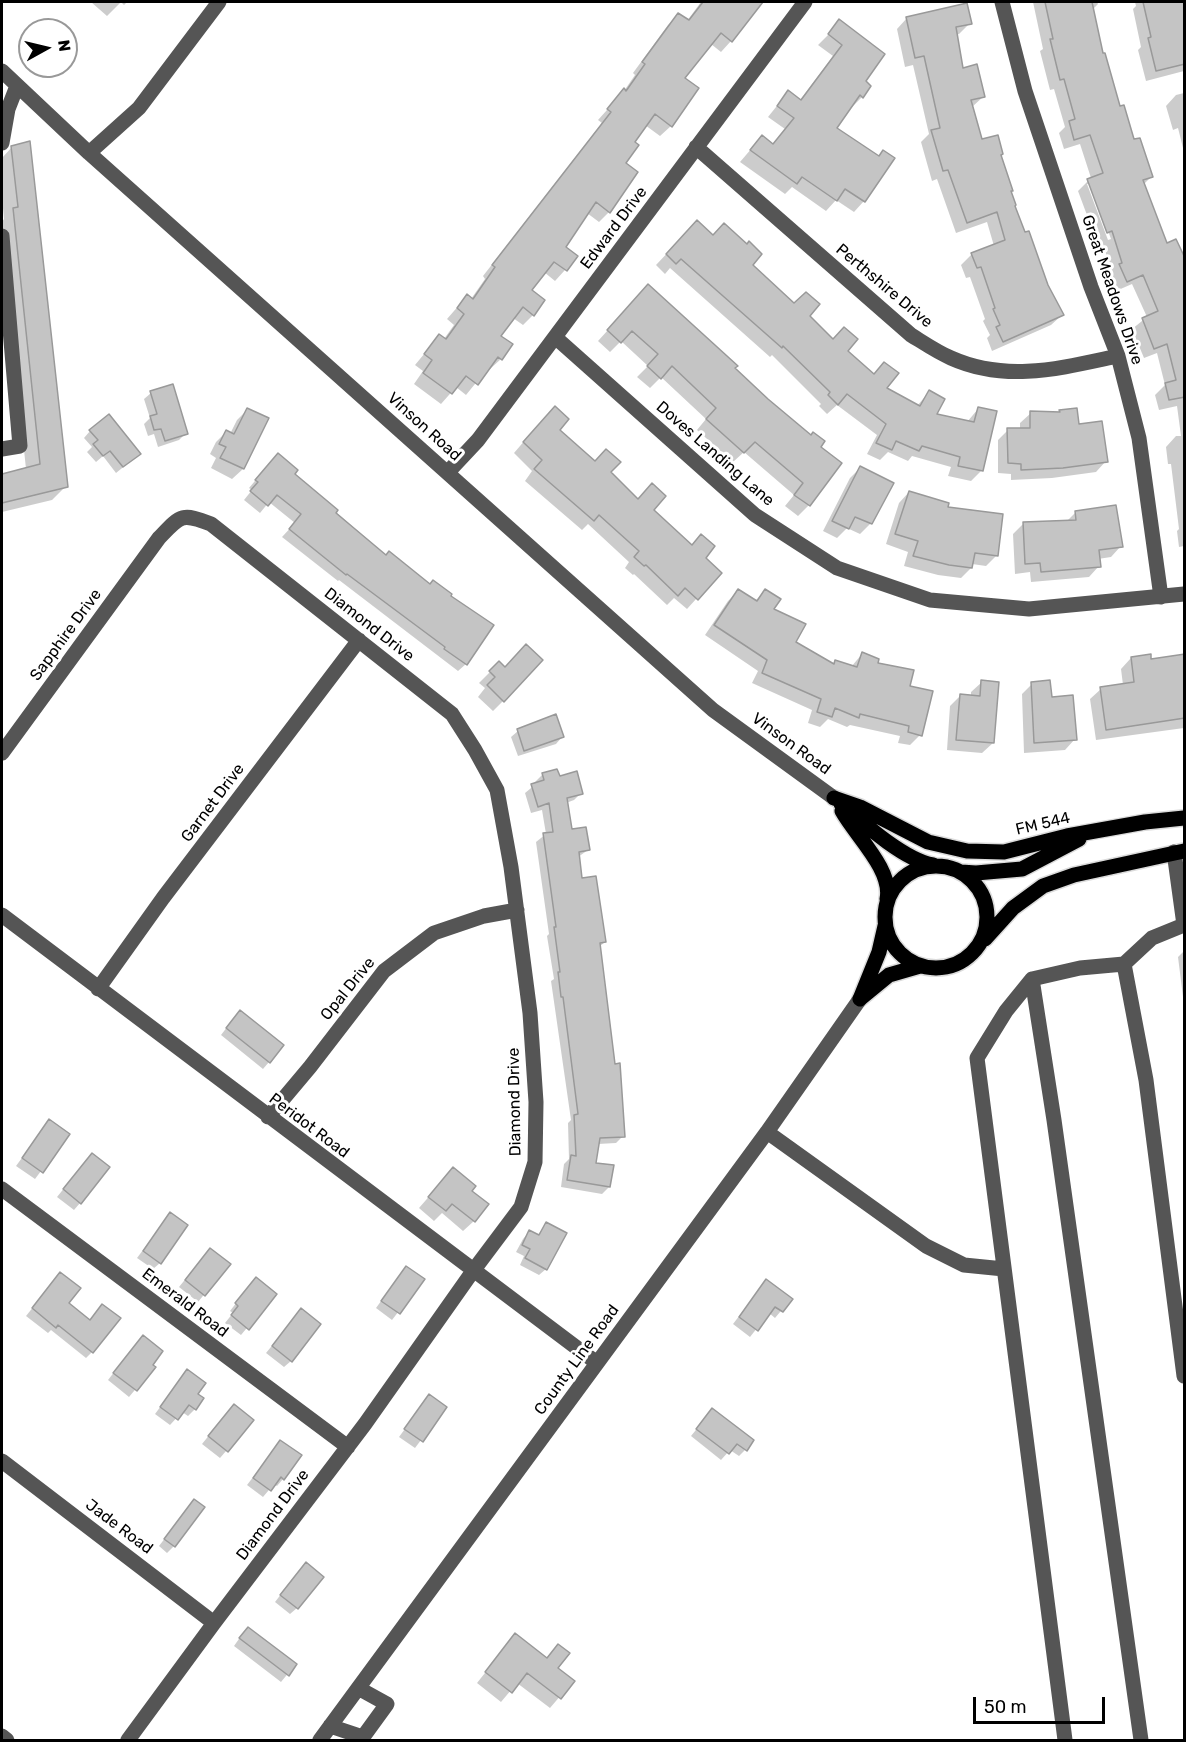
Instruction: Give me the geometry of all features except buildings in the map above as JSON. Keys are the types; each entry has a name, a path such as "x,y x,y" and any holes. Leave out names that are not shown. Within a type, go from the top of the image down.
{"main road":[{"name":"FM 544","path":"834,798 860,807 928,843 967,851 1004,852 1067,836 1145,822 1185,818"},
{"path":"834,798 858,819 912,858 963,873 979,889 986,910 985,932 977,947"},
{"path":"834,798 849,824 876,860 884,876 888,896"},
{"path":"963,873 1022,869 1095,832"},
{"path":"885,928 897,951 920,966 935,969 957,964 966,958 1013,908 1043,886 1074,875 1180,851"},
{"path":"860,999 879,952 885,928 886,905 893,887 917,869 937,865"},
{"path":"860,999 889,975 920,966"}],"street":[{"path":"89,153 139,108 219,2"},
{"name":"Edward Drive","path":"448,472 478,440 805,2"},
{"name":"Great Meadows Drive","path":"1002,2 1025,91 1091,287 1118,356 1139,438 1161,597"},
{"name":"Vinson Road","path":"2,71 89,153 713,710 834,798"},
{"path":"2,143 9,109 17,86"},
{"name":"Perthshire Drive","path":"696,147 911,335 951,358 996,371 1042,372 1118,356"},
{"path":"2,236 20,446 2,449"},
{"name":"Doves Landing Lane","path":"555,338 754,515 837,568 930,600 1029,609 1185,594"},
{"name":"Diamond Drive","path":"128,1740 348,1447 521,1207 535,1161 536,1102 530,1013 511,867 497,790 475,750 452,714 211,524 192,516 177,520 159,538"},
{"name":"Sapphire Drive","path":"2,753 159,538"},
{"name":"Garnet Drive","path":"98,988 170,889 359,640"},
{"path":"1065,1740 977,1058 1006,1011 1032,979 1080,968 1124,964 1152,938 1184,925 1180,851"},
{"name":"Opal Drive","path":"268,1117 384,971 434,933 484,916 517,910"},
{"name":"Peridot Road","path":"2,915 597,1363"},
{"path":"1124,964 1146,1080 1185,1376"},
{"path":"1032,979 1141,1740"},
{"name":"County Line Road","path":"320,1740 767,1132 860,999"},
{"path":"767,1132 926,1246 964,1265 1004,1269"},
{"name":"Emerald Road","path":"2,1189 348,1447"},
{"name":"Jade Road","path":"2,1461 214,1623"},
{"path":"330,1726 363,1737 387,1704 358,1688"},
{"path":"2,1736 7,1740"}]}
